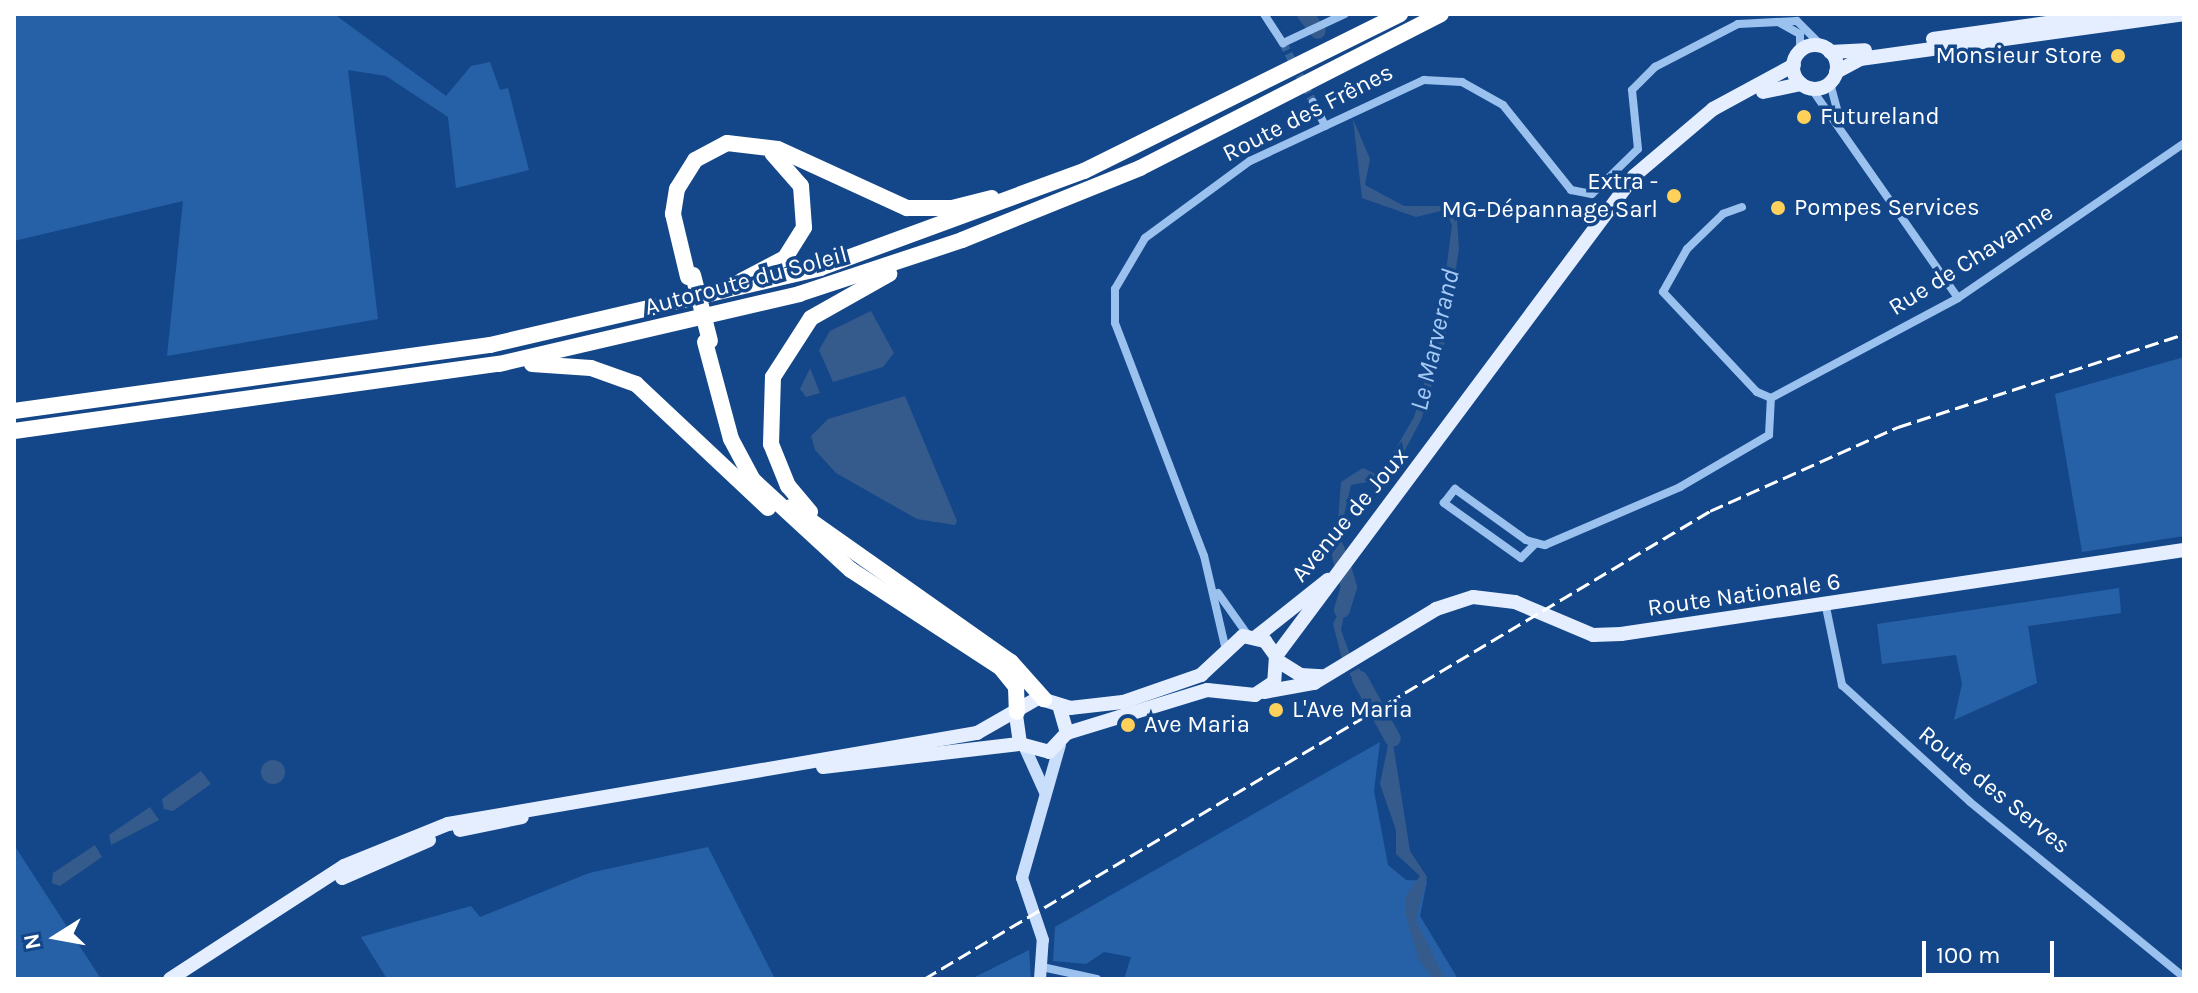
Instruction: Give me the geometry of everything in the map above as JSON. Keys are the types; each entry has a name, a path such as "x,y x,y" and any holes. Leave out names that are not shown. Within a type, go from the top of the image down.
{"highway":[{"name":"Autoroute du Soleil","path":"14,411 490,345 692,303 925,233 1084,171 1400,14"},
{"name":"Autoroute du Soleil","path":"14,431 499,364 731,313 962,240 1181,149 1441,14"},
{"path":"803,529 741,462 690,276 675,196 695,160 727,143 770,146 882,201 921,210 960,206 1084,171"},
{"path":"690,276 679,212 694,169 734,148 781,159 804,192 798,242 773,267 692,303"},
{"path":"835,535 788,486 774,455 767,411 777,366 821,310 962,240"},
{"path":"707,341 750,466 798,513 835,535 1011,662 1052,702"},
{"path":"499,364 591,368 636,384 736,483 803,529 894,601 1000,667 1016,687 1016,714"}],"main road":[{"path":"2111,14 1826,49 1833,77 1875,57 2183,14"},
{"name":"Avenue de Joux","path":"1277,659 1654,153 1713,109 1797,58 1826,49"},
{"path":"1797,58 1806,86"},
{"name":"Avenue de Joux","path":"1584,247 1681,141 1765,91 1806,86 1833,77"},
{"name":"Route Nationale 6","path":"1264,692 1306,686 1361,657 1436,609 1473,597 1515,602 1593,635 1826,607 2184,550"},
{"name":"Avenue de Joux","path":"1253,636 1298,610 1335,578"},
{"path":"170,979 239,933 393,853 500,815 977,733 1016,714 1052,702 1098,707 1155,693 1201,675 1222,653 1253,636 1277,659 1264,692 1230,689 1179,696 1064,739 1043,753 1022,746 962,746 500,815"},
{"path":"1222,653 1230,689"},
{"name":"Route Nationale 6","path":"1277,659 1300,675 1336,671"},
{"path":"1041,973 1043,940 1021,892 1064,739 1052,702"},
{"path":"1016,714 1022,746 1041,770 1046,803"}],"street":[{"path":"1264,14 1283,43 1345,14"},
{"path":"1776,21 1798,31 1797,58"},
{"name":"Route des Frênes","path":"1222,653 1214,586 1115,323 1115,289 1145,238 1197,195 1413,83 1471,85 1517,117 1571,190 1592,194 1638,149 1631,95 1640,77 1714,30 1797,21 1826,49"},
{"path":"1833,77 1842,124"},
{"path":"1806,86 1842,124 1958,298"},
{"path":"1313,102 1325,126"},
{"name":"Rue de Chavanne","path":"1771,398 1958,298 2184,143"},
{"path":"1536,543 1455,489 1444,503 1521,558 1536,543 1582,531 1680,487 1769,435 1771,398 1757,392 1663,292 1687,249 1723,214 1742,207"},
{"name":"Route des Frênes","path":"1214,586 1253,636"},
{"name":"Route des Serves","path":"1826,607 1842,685 1970,802 2184,977"},
{"path":"1041,973 1097,979"}],"shaded area":[{"path":"14,14 334,14 446,96 471,66 490,62 500,90 508,88 529,170 456,188 448,117 386,76 348,70 378,319 167,356 183,201 14,241"},
{"path":"1353,119 1370,159 1365,185 1404,206 1456,206 1459,249 1444,346 1421,420 1390,478 1351,485 1339,537 1345,548 1335,560 1341,482 1363,468 1380,476 1414,417 1437,340 1452,225 1445,210 1416,217 1362,198"},
{"path":"871,311 894,353 883,367 833,382 819,350 830,331"},
{"path":"2184,357 2184,536 2082,552 2055,394"},
{"path":"810,368 820,393 806,397 800,389"},
{"path":"905,396 957,521 955,525 917,519 836,473 815,450 811,436 828,419"},
{"path":"2119,588 2121,613 2028,626 2037,683 1954,720 1962,684 1956,655 1882,664 1877,624"},
{"path":"1349,591 1341,630 1350,655 1342,659 1333,624"},
{"path":"1359,668 1373,693 1363,699 1349,673"},
{"path":"1389,718 1410,851 1427,877 1416,920 1445,979 1434,979 1418,959 1406,916 1405,897 1420,876 1396,854 1396,830 1380,784 1388,745 1381,723"},
{"path":"1380,742 1374,791 1388,865 1406,880 1427,881 1420,916 1458,979 1124,979 1131,957 1104,952 1086,964 1053,961 1055,927"},
{"path":"273,760 282,763 285,772 282,781 273,784 264,781 261,772 264,763"},
{"path":"201,771 211,784 173,811 164,809 162,799"},
{"path":"150,807 159,820 111,845 109,835"},
{"path":"14,845 101,979 14,979"},
{"path":"95,845 102,857 60,886 52,883 53,873"},
{"path":"708,847 775,979 387,979 361,937 471,906 480,917 589,873"},
{"path":"1029,950 1031,979 971,979"}],"waterway":[{"name":"Le Marverand","path":"1305,14 1318,31"},
{"name":"Le Marverand","path":"1340,556 1349,587 1342,610"},
{"name":"Le Marverand","path":"1360,679 1393,739"}],"tunnel":[{"path":"1283,43 1313,102"}],"railway":[{"path":"924,979 1710,511 1898,427 2184,334"}],"place":[{"name":"Monsieur Store","path":"2118,56"},
{"name":"Futureland","path":"1804,117"},
{"name":"Extra - MG-Dépannage Sarl","path":"1674,196"},
{"name":"Pompes Services","path":"1778,208"},
{"name":"L'Ave Maria","path":"1276,710"},
{"name":"Ave Maria","path":"1128,725"}]}
